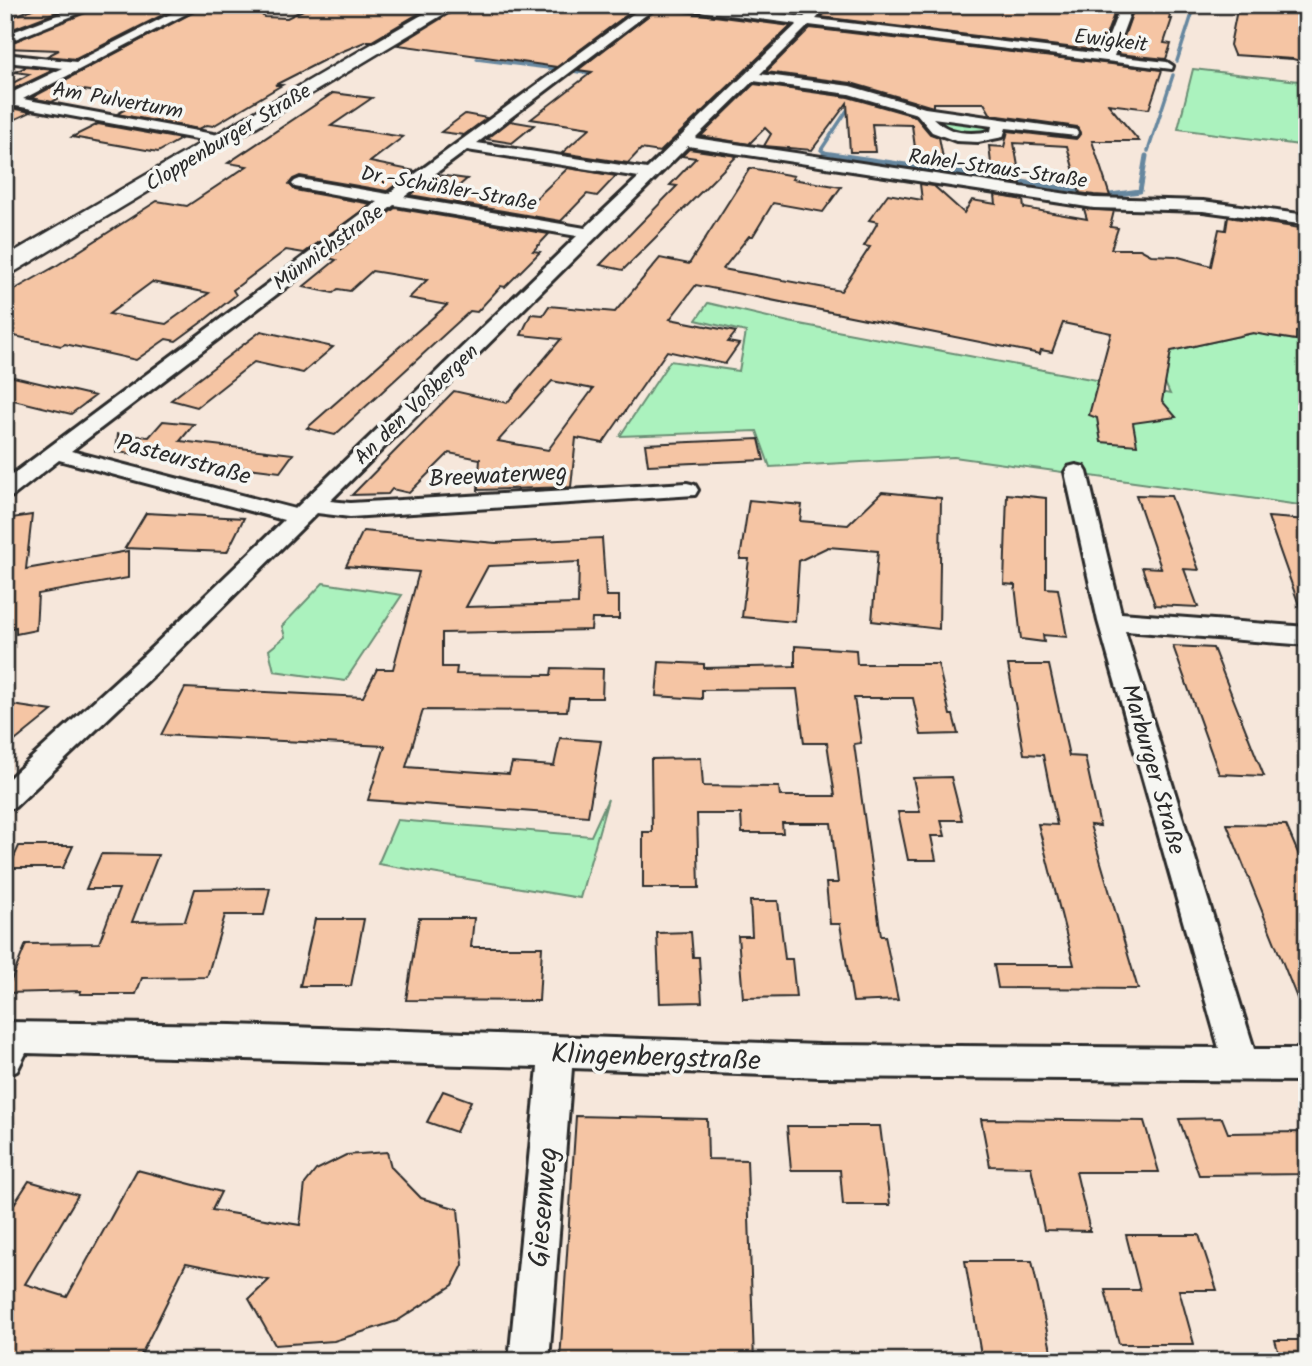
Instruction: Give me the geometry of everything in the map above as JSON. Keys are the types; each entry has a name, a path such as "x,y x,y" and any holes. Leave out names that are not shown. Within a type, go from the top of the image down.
{"main road":[{"name":"Cloppenburger Straße","path":"5,267 451,5"}],"street":[{"path":"5,39 94,5"},
{"path":"7,101 197,5"},
{"name":"Münnichstraße","path":"5,492 463,145 653,5"},
{"name":"Ewigkeit","path":"676,5 1167,66"},
{"name":"An den Voßbergen","path":"5,799 151,663 823,5"},
{"path":"1106,59 1127,5"},
{"path":"5,58 79,66"},
{"path":"751,76 850,90 924,112 932,126 954,136 981,139 998,134 999,123 1070,133"},
{"name":"Am Pulverturm","path":"7,101 224,140"},
{"name":"Rahel-Straus-Straße","path":"684,141 1094,203 1203,206 1307,219"},
{"path":"463,145 651,174"},
{"name":"Dr.-Schüßler-Straße","path":"300,184 591,234"},
{"name":"Pasteurstraße","path":"55,453 306,512"},
{"name":"Marburger Straße","path":"1076,471 1110,621 1241,1064"},
{"name":"Breewaterweg","path":"306,512 687,490"},
{"path":"1110,621 1307,636"},
{"name":"Klingenbergstraße","path":"9,1045 231,1041 556,1054 874,1062 1307,1065"},
{"name":"Giesenweg","path":"529,1361 556,1054"}],"green space":[{"path":"1193,69 1307,82 1307,146 1178,129"},
{"path":"924,112 999,123 998,134 954,136"},
{"path":"708,303 789,322 1170,394 1165,383 1171,351 1253,333 1296,340 1296,332 1307,331 1307,506 954,457 770,467 757,431 620,436 670,361 739,371 746,332 696,320"},
{"path":"323,583 402,595 345,681 274,671 269,650 285,637 282,626"},
{"path":"608,799 580,898 378,864 397,820 591,836"}],"building":[{"path":"42,5 75,5 5,32 5,20"},
{"path":"102,5 182,5 76,59 47,56 59,50 5,48 5,45"},
{"path":"206,5 253,5 264,17 287,18 313,5 433,5 372,41 336,54 275,85 282,85 213,126 207,125 199,129 117,114 144,99 77,89 52,102 31,98"},
{"path":"519,5 640,5 557,67 398,45 460,7 507,13"},
{"path":"662,5 668,5 676,11 791,26 660,152 641,149 628,163 562,153 590,128 531,119 592,72 578,70"},
{"path":"730,5 812,5 803,14"},
{"path":"832,5 970,5 1013,10 1016,5 1080,5 1116,9 1100,51 821,17"},
{"path":"1147,5 1172,5 1169,19 1172,19 1164,43 1171,44 1166,59 1118,54 1133,11 1145,13"},
{"path":"1238,5 1307,8 1307,63 1293,59 1234,55 1230,45"},
{"path":"810,28 1162,70 1149,109 1108,104 1139,141 1092,141 1110,196 1094,195 1080,193 1067,146 1014,143 1021,184 993,180 989,146 1004,147 1008,131 1076,139 1080,134 1077,127 991,115 984,103 933,103 933,107 851,83 766,72"},
{"path":"26,67 54,70 5,93 5,87 30,74 15,72"},
{"path":"754,84 848,97 915,116 930,134 939,137 944,164 917,163 912,125 872,124 875,152 850,152 847,103 812,150 764,146 771,134 765,128 749,144 701,136"},
{"path":"333,93 372,98 331,126 403,137 370,162 415,171 387,191 300,176 293,179 289,184 295,190 371,204 304,253 286,250 233,290 236,295 176,341 166,339 136,360 5,334 5,295 56,266 157,201 187,206 247,166 228,163","holes":["152,282 209,293 166,324 109,314"]},
{"path":"5,107 31,112 5,124"},
{"path":"465,114 487,118 464,135 441,132"},
{"path":"510,121 534,125 512,143 487,139"},
{"path":"98,124 181,139 158,152 72,137"},
{"path":"689,149 737,156 623,270 600,265 677,186 670,185 696,158 682,156"},
{"path":"568,168 616,176 597,196 587,194 561,221 410,195 438,175 467,179 453,191 503,200 507,196 533,201"},
{"path":"750,168 794,176 792,179 841,187 823,212 773,203 753,236 749,236 723,269 841,291 870,247 864,246 878,222 869,220 888,194 922,200 920,184 934,186 964,213 972,200 996,204 995,195 1023,200 1024,208 1087,219 1084,209 1114,211 1110,227 1118,228 1111,249 1140,249 1151,255 1175,256 1211,266 1219,229 1226,230 1228,217 1307,229 1307,331 1296,332 1296,340 1253,333 1171,351 1162,401 1176,417 1133,423 1137,445 1101,442 1097,418 1089,415 1111,333 1063,323 1052,352 1041,350 1040,354 696,285 670,319 736,332 728,342 739,344 725,364 667,351 603,443 576,438 571,487 478,490 480,459 449,453 409,493 392,489 388,494 352,495 454,391 507,403 561,339 521,335 531,314 543,315 549,306 615,312 660,258 689,264","holes":["552,381 593,389 548,450 498,441"]},
{"path":"395,208 549,234 533,251 540,252 505,287 501,286 477,312 470,311 335,435 307,428 447,305 409,298 427,280 372,271 350,291 338,289 333,293 303,287 336,260 329,258"},
{"path":"261,331 333,347 303,373 254,362 197,407 171,400"},
{"path":"5,375 95,396 71,414 5,398"},
{"path":"163,421 194,424 180,441 293,454 280,472 116,452 118,434 149,437"},
{"path":"759,439 764,460 648,465 645,444"},
{"path":"882,492 941,498 939,629 872,621 878,551 828,547 799,561 795,622 742,617 749,559 740,559 749,500 802,505 800,521 848,525"},
{"path":"1007,494 1046,498 1046,588 1058,589 1067,637 1043,635 1044,642 1021,639 1015,585 1004,584"},
{"path":"1136,495 1171,496 1199,570 1184,569 1198,607 1155,605 1142,567 1161,568"},
{"path":"146,513 244,518 227,552 125,548"},
{"path":"32,515 26,569 128,551 128,578 38,594 36,630 16,634 16,627 5,629 5,519"},
{"path":"1268,517 1307,520 1307,618 1304,619"},
{"path":"363,531 496,543 602,538 606,596 619,596 619,619 592,619 591,630 442,633 442,667 457,667 456,674 551,675 552,668 603,669 602,698 569,698 567,711 423,710 406,767 509,774 512,763 554,766 560,738 601,741 588,816 368,800 385,746 161,735 185,688 363,697 377,669 393,669 419,572 346,566","holes":["579,562 578,604 466,607 488,566"]},
{"path":"795,646 856,650 857,664 938,664 950,715 953,715 958,734 921,735 913,698 854,698 861,743 854,744 881,936 885,936 898,1000 853,1002 840,924 830,924 826,883 838,883 831,823 782,823 783,833 742,833 741,814 697,814 699,888 643,888 643,832 652,832 651,759 701,758 703,786 779,787 780,796 835,796 827,743 804,743 797,689 702,690 702,699 656,696 659,662 704,664 704,668 795,666"},
{"path":"1173,646 1213,648 1264,776 1219,774"},
{"path":"1008,665 1049,665 1069,756 1085,757 1100,826 1090,825 1138,989 998,988 994,965 1074,965 1038,824 1057,825 1043,755 1024,754"},
{"path":"12,705 52,711 5,749 5,711"},
{"path":"951,777 962,820 941,820 945,836 931,836 936,860 908,860 898,812 920,812 913,778"},
{"path":"1227,824 1286,825 1307,874 1307,1023"},
{"path":"19,846 73,846 63,868 9,868"},
{"path":"101,854 158,855 132,922 185,921 195,889 270,888 264,915 225,915 207,977 142,978 136,994 80,994 81,991 6,993 26,944 99,943 119,889 86,889"},
{"path":"750,901 778,901 785,959 792,959 796,997 743,998 738,936 752,936"},
{"path":"419,918 474,918 471,947 542,947 539,1001 406,1000"},
{"path":"315,919 364,919 351,986 300,986"},
{"path":"691,932 693,957 699,957 702,1002 660,1003 657,933"},
{"path":"443,1091 471,1101 456,1132 427,1122"},
{"path":"576,1116 707,1119 708,1159 747,1160 754,1361 560,1361"},
{"path":"1222,1118 1228,1133 1307,1132 1307,1174 1199,1175 1179,1119"},
{"path":"981,1119 1144,1121 1159,1172 1076,1172 1090,1231 1044,1230 1031,1167 990,1166"},
{"path":"787,1126 880,1126 890,1205 843,1205 840,1170 791,1170"},
{"path":"387,1152 391,1167 421,1198 458,1209 463,1265 453,1285 397,1321 334,1341 275,1345 249,1299 269,1280 186,1263 138,1361 5,1361 5,1218 29,1181 78,1195 25,1284 67,1297 137,1170 221,1192 212,1210 300,1225 305,1184 316,1170 346,1155"},
{"path":"1126,1235 1199,1235 1217,1290 1179,1290 1194,1344 1119,1344 1105,1290 1140,1290"},
{"path":"965,1261 1032,1261 1052,1355 981,1355"},
{"path":"1275,1340 1307,1340 1307,1361 1281,1361"}],"waterway":[{"path":"1177,61 1195,5"},
{"path":"477,59 557,69"},
{"path":"573,71 598,75"},
{"path":"1148,151 1173,75"},
{"path":"827,153 821,150 848,109"},
{"path":"827,153 1111,195 1140,191 1146,156"}]}
